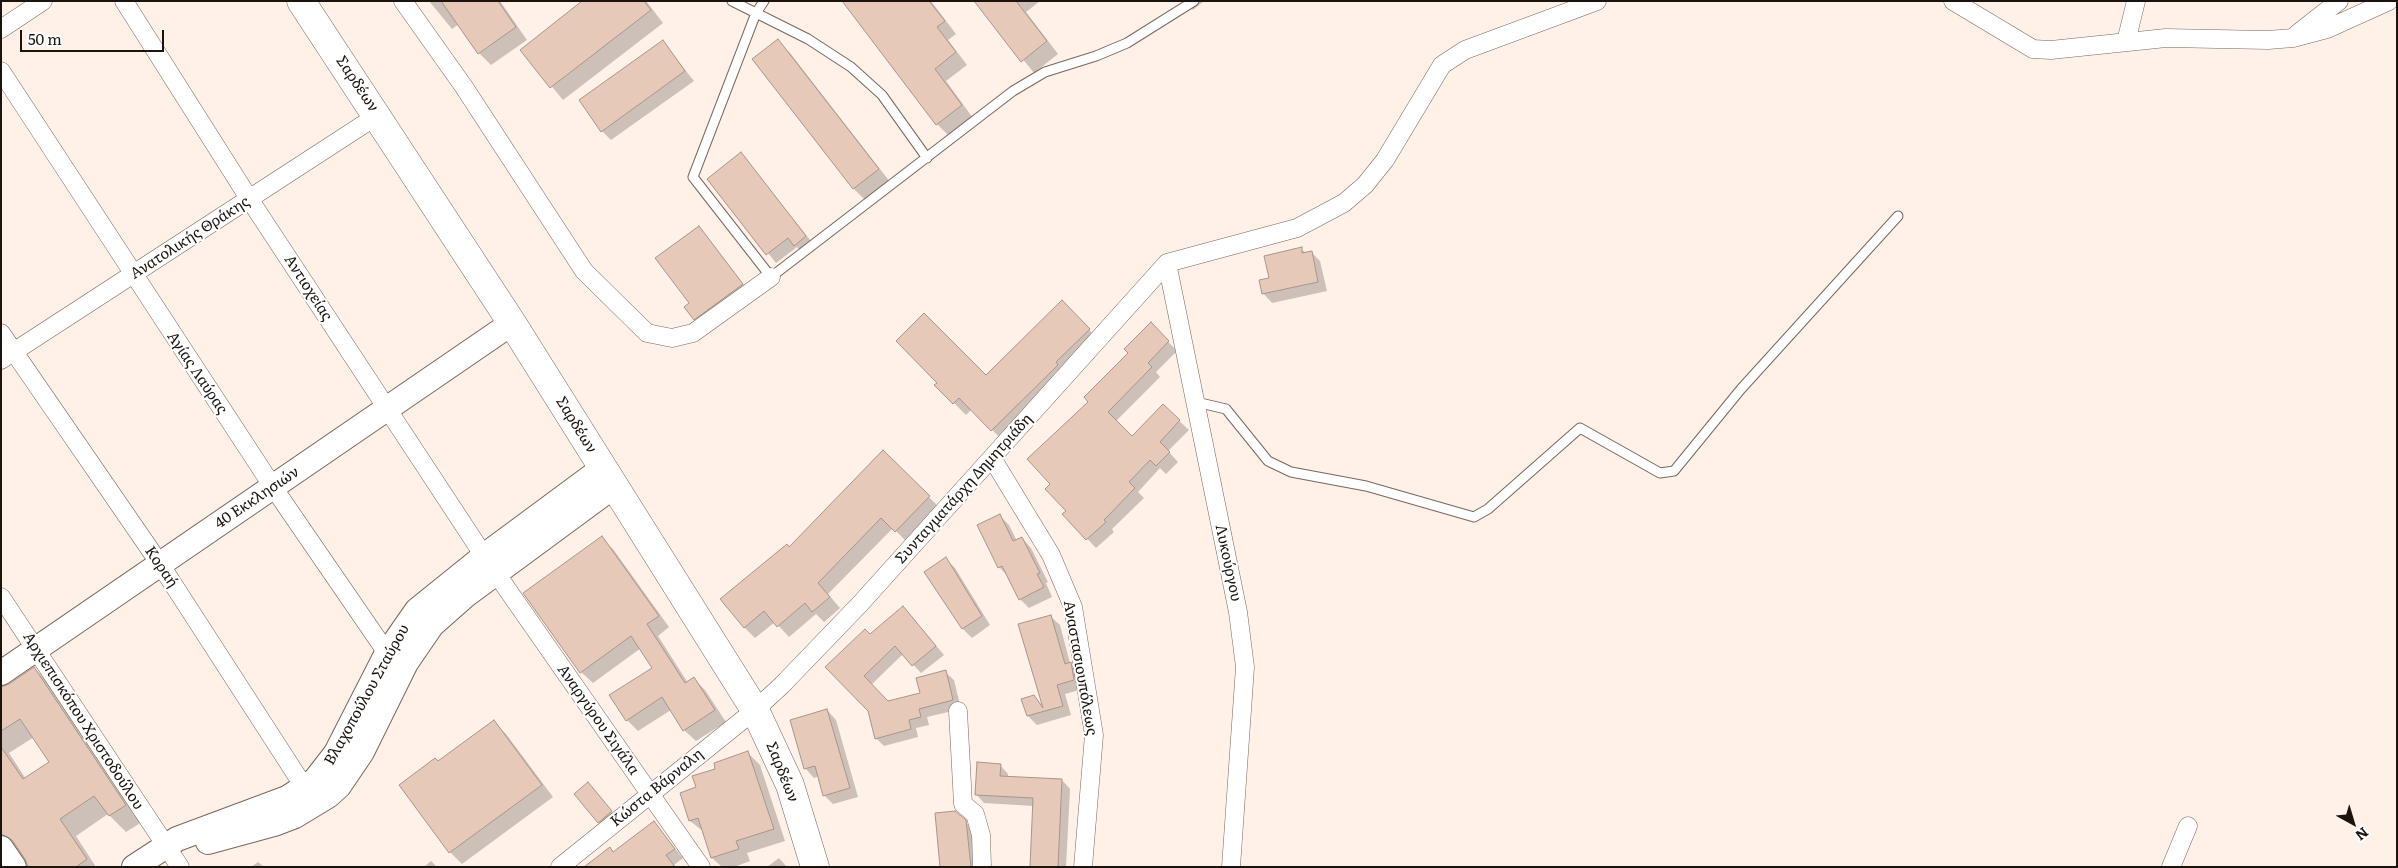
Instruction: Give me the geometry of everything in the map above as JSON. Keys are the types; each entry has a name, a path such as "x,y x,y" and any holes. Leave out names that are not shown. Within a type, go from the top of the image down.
{"main road":[{"name":"Σαρδέων","path":"301,1 378,115 512,323 755,710 790,786 814,867"}],"street":[{"path":"1,29 43,1"},
{"name":"Αντιοχείας","path":"124,1 250,200 490,564"},
{"path":"403,1 464,87 584,271 647,333 672,338 693,333 771,276"},
{"path":"1167,263 1297,228 1344,203 1365,185 1385,160 1442,65 1465,50 1597,1"},
{"path":"1953,1 2033,49 2051,50 2166,38 2268,40 2293,38 2327,29 2389,1"},
{"path":"2126,42 2136,1"},
{"path":"2293,38 2339,1"},
{"name":"Αγίας Λαύρας","path":"1,71 132,275 273,487 397,658"},
{"name":"Ανατολικής Θράκης","path":"8,356 378,115"},
{"name":"Λυκούργου","path":"1167,263 1238,612 1245,667 1231,867"},
{"name":"Συνταγματάρχη Δημητριάδη","path":"755,710 860,604 1167,263"},
{"name":"40 Εκκλησιών","path":"1,673 512,323"},
{"name":"Κοραή","path":"1,333 8,356 160,564 310,796"},
{"name":"Αναστασιουπόλεως","path":"992,458 1051,555 1073,607 1094,735 1083,867"},
{"name":"Βλαχοπούλου Σταύρου","path":"134,867 169,859 198,830 287,798 310,796 397,658 417,610 490,564 608,477"},
{"name":"Αναργύρου Σιγάλα","path":"490,564 700,867"},
{"name":"Αρχιεπισκόπου Χριστοδούλου","path":"1,597 169,859"},
{"name":"Κώστα Βάρναλη","path":"560,867 649,793 755,710"},
{"path":"958,711 963,804 975,814 981,835 982,867"},
{"path":"2170,867 2188,826"},
{"path":"1,848 14,867"}],"lane":[{"path":"732,1 808,39 851,66 882,94 927,158"},
{"path":"764,1 756,13 693,177 771,276 1014,91 1046,72 1096,56 1127,43 1194,1"},
{"path":"1196,402 1226,409 1268,460 1291,472 1366,486 1474,517 1488,509 1580,428 1660,473 1674,471 1741,389 1898,216"}],"building":[{"path":"441,1 498,1 516,27 478,54"},
{"path":"582,1 644,1 651,10 550,88 520,50"},
{"path":"842,1 929,1 945,21 937,27 956,52 935,69 962,105 936,125"},
{"path":"974,1 1016,1 1047,41 1021,62"},
{"path":"778,39 879,169 853,189 752,59"},
{"path":"663,40 685,71 601,132 579,100"},
{"path":"741,152 806,236 794,246 788,238 766,255 707,179"},
{"path":"699,226 743,284 694,320 684,307 689,303 655,258"},
{"path":"1302,247 1302,253 1312,251 1318,282 1262,294 1259,280 1269,278 1264,256"},
{"path":"1062,300 1090,329 1056,362 1058,365 991,431 959,398 953,404 934,385 937,383 896,341 924,313 986,375"},
{"path":"1151,322 1169,341 1148,363 1152,367 1108,412 1132,436 1163,404 1180,420 1160,442 1170,452 1156,466 1150,460 1129,482 1135,488 1104,520 1106,522 1086,540 1062,514 1066,511 1045,489 1050,484 1027,459 1088,402 1084,397 1128,353 1124,349"},
{"path":"883,450 930,496 895,532 881,518 818,583 830,597 812,612 805,603 777,627 764,611 744,628 720,599 787,544 789,547"},
{"path":"1000,514 1013,541 1022,537 1040,573 1037,574 1044,587 1019,600 1002,566 998,568 977,525"},
{"path":"602,536 659,616 647,624 685,683 694,677 715,710 683,731 662,697 626,721 609,695 652,668 631,636 580,673 523,593"},
{"path":"946,557 982,616 962,629 924,572"},
{"path":"903,606 936,646 912,666 895,646 864,676 888,701 920,693 916,678 946,670 953,700 919,709 921,717 909,720 911,729 875,739 868,711 825,667 865,629 870,634"},
{"path":"1051,615 1065,664 1071,662 1074,680 1057,685 1063,706 1027,716 1021,699 1034,695 1043,708 1018,624"},
{"path":"34,667 126,805 109,816 94,796 60,819 87,859 76,867 28,867 12,840 1,834 1,747 23,779 49,762 20,719 1,731 1,687 9,684"},
{"path":"827,709 850,788 823,796 815,766 804,769 790,720"},
{"path":"494,720 542,785 449,853 399,785 435,758 438,761"},
{"path":"748,751 774,829 736,841 739,849 711,858 698,818 689,821 680,793 696,787 692,776 715,769 714,763"},
{"path":"977,762 1001,764 1000,776 1062,779 1058,867 1030,867 1033,798 975,795"},
{"path":"588,782 612,811 598,823 574,794"},
{"path":"955,811 966,820 971,867 940,867 935,813"},
{"path":"654,821 675,849 666,855 675,867 584,867 610,847 613,852"}]}
